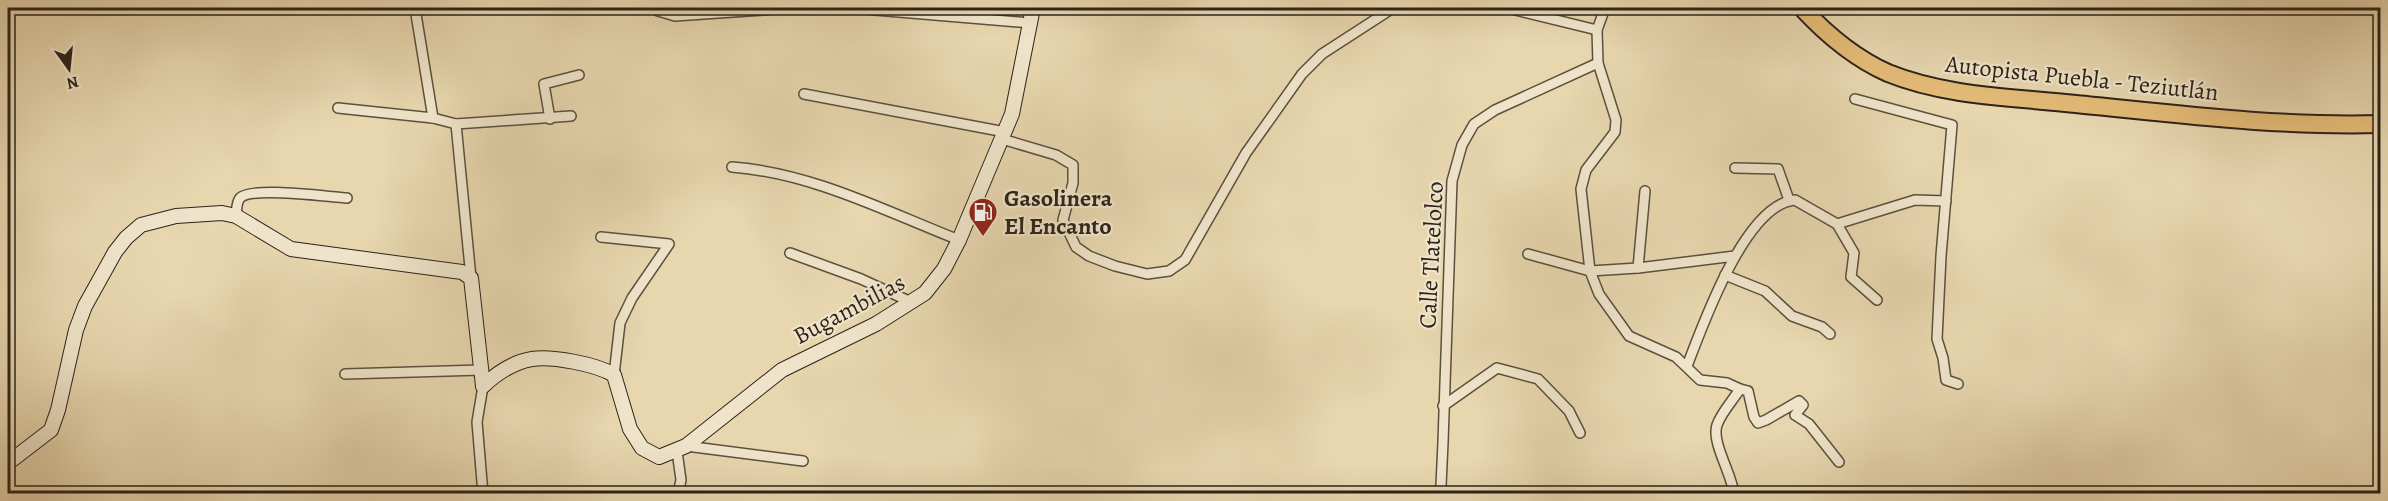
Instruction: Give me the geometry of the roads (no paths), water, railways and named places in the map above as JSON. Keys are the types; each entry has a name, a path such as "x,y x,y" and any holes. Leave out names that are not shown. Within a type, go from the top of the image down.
{"highway":[{"name":"Autopista Puebla - Teziutlán","path":"1806,12 1821,29 1853,55 1889,73 1945,90 2226,119 2350,125 2380,124"}],"main road":[{"name":"Bugambilias","path":"614,375 630,429 642,448 659,457 682,449 782,370 876,324 925,293 944,269 959,240 1012,114 1033,8"},
{"path":"8,463 51,430 58,410 76,330 85,306 115,252 141,225 176,216 222,213 236,216 291,249 462,272 471,278 483,386"},
{"path":"483,386 505,369 532,359 576,362 605,370 614,375"}],"street":[{"path":"415,8 433,118"},
{"path":"655,8 675,16 791,8"},
{"path":"851,8 1030,23"},
{"path":"804,94 1003,135 1056,155 1073,165 1073,183 1063,220 1076,247 1089,256 1147,274 1168,271 1185,260 1246,153 1302,74 1322,54 1393,8"},
{"path":"1507,8 1597,30"},
{"path":"1605,8 1597,30 1598,63 1616,120 1615,132 1586,170 1581,189 1590,271 1599,294 1629,336 1676,357 1700,380 1727,383 1748,392 1754,417 1758,423 1799,401 1803,405 1795,415 1809,424 1839,462"},
{"name":"Calle Tlatelolco","path":"1438,494 1441,475 1452,181 1462,145 1474,124 1495,110 1598,63"},
{"path":"550,119 544,84 579,75"},
{"path":"1855,99 1952,125 1941,256 1937,339 1944,358 1946,380 1958,384"},
{"path":"338,108 433,118 456,124 571,116"},
{"path":"456,124 471,278"},
{"path":"732,167 761,169 818,183 959,240"},
{"path":"1735,168 1778,169 1789,200"},
{"path":"1638,268 1645,191"},
{"path":"236,216 238,202 242,196 261,192 347,198"},
{"path":"1687,366 1713,299 1736,256 1768,211 1789,200 1795,200 1837,224 1854,254 1851,276 1877,300"},
{"path":"1837,224 1915,200 1946,201"},
{"path":"601,237 669,244 632,298 620,323 614,375"},
{"path":"790,252 861,279 911,302"},
{"path":"1528,254 1590,271 1638,268 1736,256"},
{"path":"1725,274 1765,291 1792,316 1822,327 1830,334"},
{"path":"1443,406 1497,368 1538,379 1569,411 1580,433"},
{"path":"345,374 481,370"},
{"path":"483,386 477,422 483,494"},
{"path":"1734,494 1733,482 1717,441 1716,426 1740,389"},
{"path":"678,494 682,449 803,461"}],"place":[{"name":"Gasolinera El Encanto","path":"983,238"}]}
